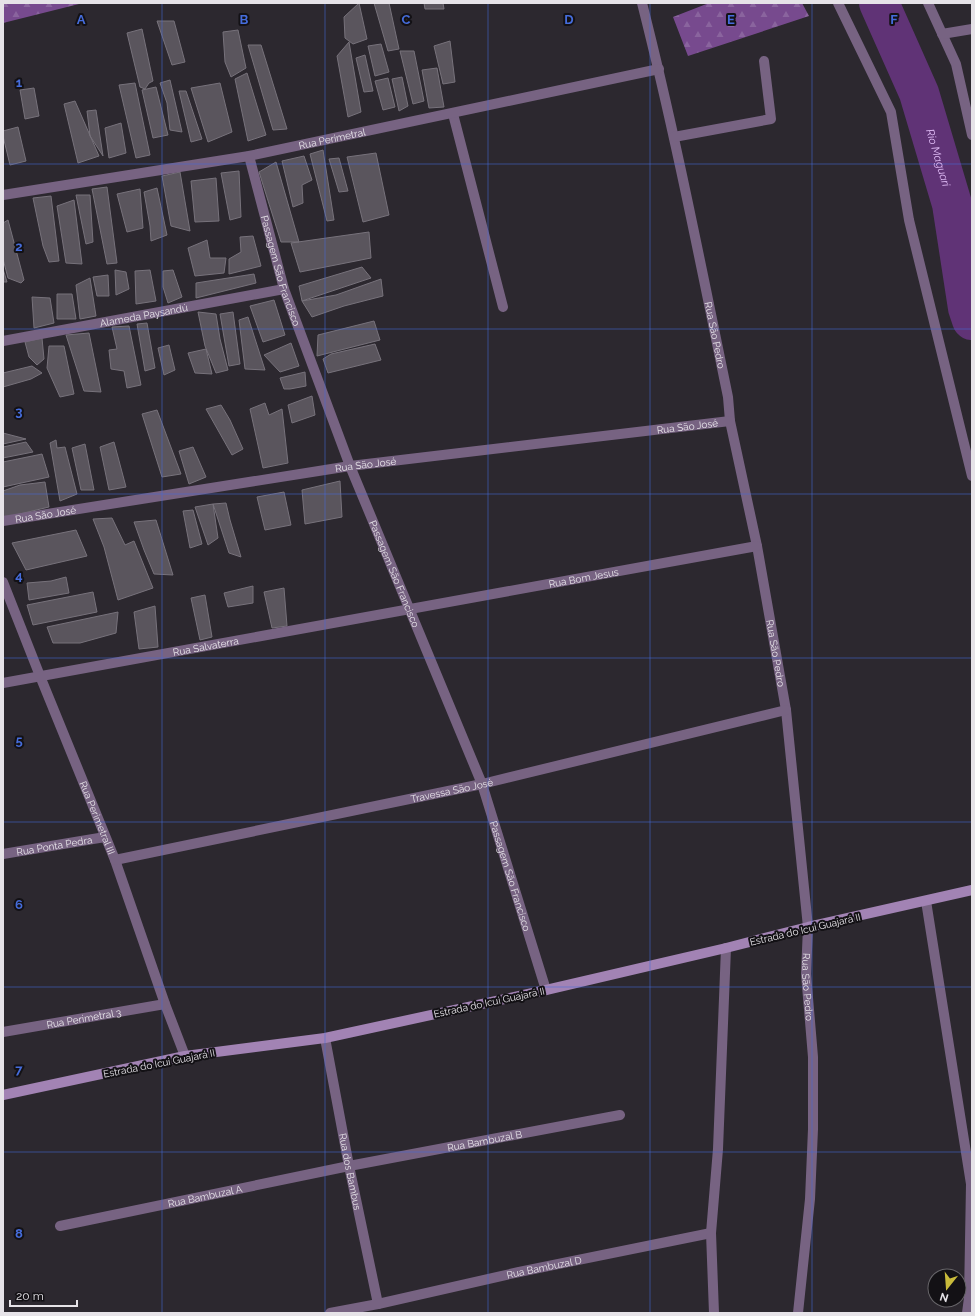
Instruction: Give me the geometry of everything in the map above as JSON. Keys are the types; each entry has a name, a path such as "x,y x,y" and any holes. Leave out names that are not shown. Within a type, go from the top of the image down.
{"main road":[{"name":"Estrada do Icui Guajará II","path":"3,1095 185,1056 325,1038 546,990 726,948 808,927 972,890"}],"street":[{"name":"Rua São Pedro","path":"642,3 674,137 728,397 730,421 758,546 786,710 808,927 806,974 813,1058 813,1129 810,1199 798,1313"},
{"path":"838,3 891,112 909,220 972,476"},
{"path":"928,3 956,64 972,135"},
{"path":"942,34 972,30"},
{"path":"674,137 771,119 764,61"},
{"name":"Rua Perimetral","path":"3,194 249,156 659,70"},
{"path":"453,114 504,307"},
{"name":"Passagem São Francisco","path":"249,156 284,289 350,466 482,784 546,990"},
{"name":"Alameda Paysandú","path":"3,341 284,289"},
{"name":"Rua São José","path":"3,521 350,466 730,421"},
{"name":"Rua Bom Jesus","path":"409,608 758,546"},
{"name":"Rua Perimetral III","path":"3,582 115,860 165,1004 185,1056"},
{"name":"Rua Salvaterra","path":"3,683 409,608"},
{"name":"Travessa São José","path":"115,860 482,784 786,710"},
{"name":"Rua Ponta Pedra","path":"3,854 105,837"},
{"path":"926,901 971,1184 969,1298 967,1313"},
{"path":"714,1313 710,1233 718,1149 726,948"},
{"name":"Rua Perimetral 3","path":"3,1032 165,1004"},
{"name":"Rua dos Bambus","path":"325,1038 349,1166 378,1304"},
{"name":"Rua Bambuzal B","path":"349,1166 620,1115"},
{"name":"Rua Bambuzal A","path":"60,1226 349,1166"},
{"name":"Rua Bambuzal D","path":"330,1313 710,1233"}],"green space":[{"path":"3,3 83,3 3,23"},
{"path":"709,3 802,3 809,16 688,56 673,17"}],"building":[{"path":"359,3 367,39 353,44 345,38 344,17"},
{"path":"374,3 389,3 399,49 388,51"},
{"path":"424,3 443,3 444,9 425,9"},
{"path":"157,21 174,21 185,62 172,65"},
{"path":"142,29 153,81 149,83 145,89 140,87 127,33"},
{"path":"238,30 246,68 231,77 225,62 223,32"},
{"path":"450,41 455,82 443,84 434,46"},
{"path":"349,42 361,112 348,117 337,56"},
{"path":"381,44 389,72 375,76 368,46"},
{"path":"248,45 261,45 287,129 273,130"},
{"path":"400,51 414,51 424,101 413,104"},
{"path":"365,55 373,91 364,92 356,58"},
{"path":"437,68 444,107 429,108 422,70"},
{"path":"247,73 266,135 248,141 235,79"},
{"path":"402,77 408,106 399,111 392,79"},
{"path":"388,78 395,107 383,110 375,81"},
{"path":"170,80 182,132 170,130 167,103 160,83"},
{"path":"135,83 150,155 136,158 119,85"},
{"path":"220,83 232,132 208,142 191,88"},
{"path":"156,87 168,135 153,138 142,90"},
{"path":"34,88 39,116 25,119 20,90"},
{"path":"179,91 186,91 202,139 191,142"},
{"path":"75,101 99,156 78,163 64,104"},
{"path":"96,110 103,156 90,136 87,111"},
{"path":"121,123 126,153 109,158 105,128"},
{"path":"18,127 26,161 10,165 3,131"},
{"path":"323,150 334,220 327,221 310,154"},
{"path":"376,153 389,215 363,222 347,157"},
{"path":"304,156 312,180 302,185 303,203 293,207 282,161"},
{"path":"339,158 348,191 339,192 329,159"},
{"path":"276,162 299,242 281,242 259,172"},
{"path":"239,171 241,217 230,220 221,173"},
{"path":"180,172 190,231 171,226 162,176"},
{"path":"216,178 219,221 195,222 191,181"},
{"path":"107,187 117,263 107,264 92,189"},
{"path":"157,188 167,235 151,241 144,192"},
{"path":"140,189 143,228 127,232 117,194"},
{"path":"76,195 90,195 93,242 86,244"},
{"path":"51,196 59,261 49,262 43,246 33,198"},
{"path":"74,200 82,264 66,263 57,206"},
{"path":"8,220 24,280 21,283 8,278 3,259 3,223"},
{"path":"369,232 371,258 300,272 291,243"},
{"path":"253,236 261,266 229,274 229,259 241,252 240,237"},
{"path":"207,240 210,258 226,258 224,273 195,276 188,248"},
{"path":"362,267 371,278 302,301 299,286"},
{"path":"3,269 7,282 3,282"},
{"path":"115,270 126,272 129,289 116,295"},
{"path":"150,270 156,301 136,304 135,271"},
{"path":"173,270 182,297 168,303 163,287 163,271"},
{"path":"254,274 256,283 196,298 196,283"},
{"path":"108,275 109,296 97,296 93,277"},
{"path":"90,278 96,316 80,319 76,285"},
{"path":"381,279 383,296 344,306 312,317 302,301 336,295"},
{"path":"57,294 72,294 76,319 57,319"},
{"path":"32,297 50,298 54,323 34,328"},
{"path":"274,300 285,335 263,342 250,306"},
{"path":"198,312 216,314 220,339 228,370 216,373 205,346"},
{"path":"233,312 240,364 229,366 220,314"},
{"path":"248,317 265,370 245,369 239,320"},
{"path":"374,321 380,340 317,356 318,335"},
{"path":"147,323 155,368 145,371 137,324"},
{"path":"129,326 141,385 127,388 124,371 111,369 109,350 117,349 112,327"},
{"path":"89,333 101,392 84,391 66,335"},
{"path":"42,338 44,359 37,365 29,357 25,342"},
{"path":"291,343 299,366 280,372 264,355"},
{"path":"375,344 381,360 328,373 323,359 331,354"},
{"path":"169,345 175,370 164,375 158,348"},
{"path":"49,346 64,346 74,394 60,397 47,368"},
{"path":"206,349 212,374 195,373 188,353"},
{"path":"32,366 42,373 31,379 3,387 3,373"},
{"path":"305,372 306,386 284,389 280,378"},
{"path":"312,396 315,415 292,423 288,405"},
{"path":"265,403 269,415 282,409 288,463 263,468 250,409"},
{"path":"221,405 230,420 243,449 232,455 206,409"},
{"path":"157,410 181,474 162,477 142,414"},
{"path":"3,433 26,439 3,444"},
{"path":"56,440 57,448 65,447 77,494 60,501 50,443"},
{"path":"26,442 33,452 3,458 3,447"},
{"path":"114,442 126,487 109,490 100,447"},
{"path":"85,444 94,490 81,490 72,448"},
{"path":"193,447 206,477 189,484 179,451"},
{"path":"42,454 49,477 3,487 3,462"},
{"path":"340,481 342,517 305,524 302,490"},
{"path":"45,482 49,507 3,518 3,491 20,485"},
{"path":"284,492 291,525 265,530 257,497"},
{"path":"226,503 241,557 229,553 213,504"},
{"path":"213,504 218,538 208,545 195,507"},
{"path":"193,510 202,544 190,548 183,511"},
{"path":"112,518 125,545 134,541 153,588 118,600 104,547 93,519"},
{"path":"156,520 173,575 154,574 134,522"},
{"path":"76,530 87,556 26,570 12,543"},
{"path":"66,577 69,593 29,600 27,583 51,581"},
{"path":"253,586 253,603 228,607 224,593"},
{"path":"284,588 287,626 272,628 264,592"},
{"path":"93,592 97,612 33,625 27,605"},
{"path":"205,595 212,637 200,640 191,598"},
{"path":"155,606 158,647 139,649 134,612"},
{"path":"118,612 116,633 80,643 53,643 47,627"}],"waterway":[{"name":"Rio Maguari","path":"879,3 919,93 952,204 968,308 972,320"}]}
